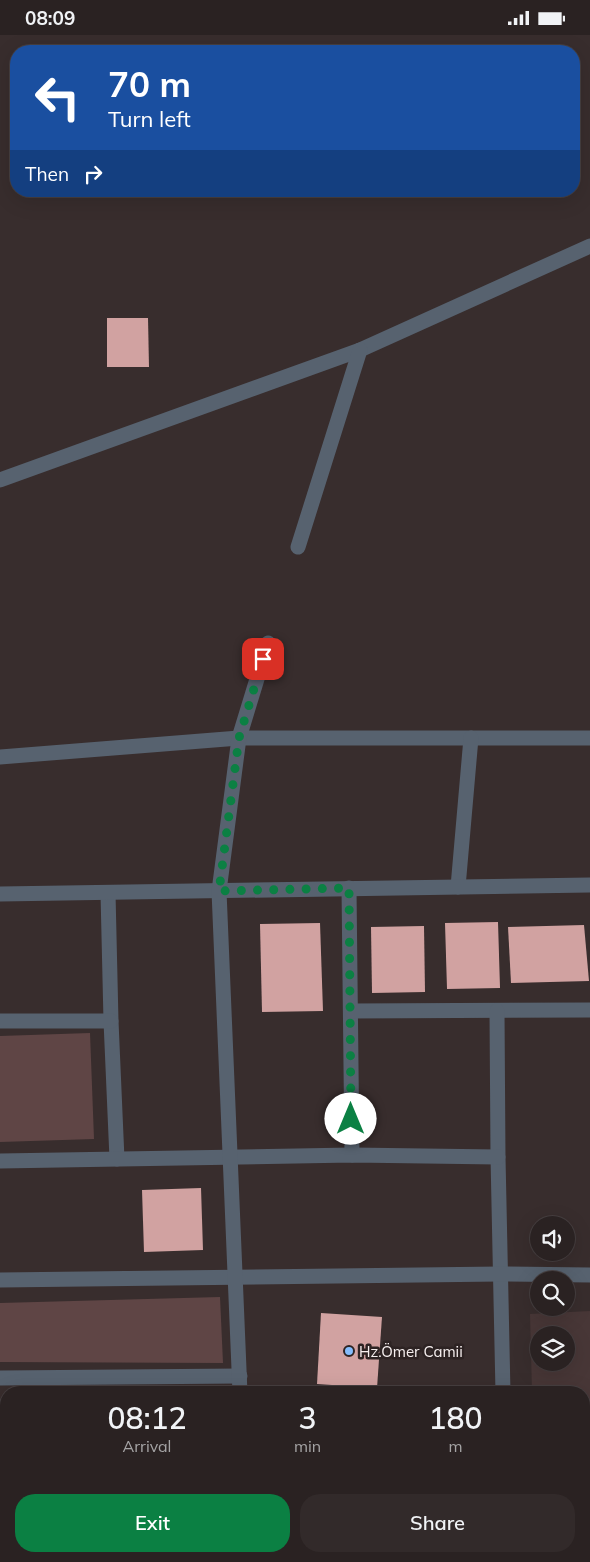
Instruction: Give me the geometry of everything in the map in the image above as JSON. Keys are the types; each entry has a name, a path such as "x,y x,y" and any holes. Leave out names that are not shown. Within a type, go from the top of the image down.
{"street":[{"path":"0,480 360,350 590,246"},
{"path":"298,547 360,350"},
{"path":"240,1386 219,891 239,738 268,643"},
{"path":"0,757 239,738 590,738"},
{"path":"458,887 471,738"},
{"path":"0,894 590,885"},
{"path":"349,888 352,1155"},
{"path":"108,893 117,1159"},
{"path":"351,1011 590,1011"},
{"path":"497,1011 503,1386"},
{"path":"0,1021 111,1021"},
{"path":"0,1161 352,1155 498,1157"},
{"path":"0,1280 500,1274 590,1275"},
{"path":"0,1378 240,1376"}],"shaded area":[{"path":"90,1033 94,1139 0,1142 0,1036"},
{"path":"220,1297 223,1363 0,1362 0,1303"},
{"path":"590,1311 590,1386 532,1386 531,1371 575,1371 575,1326 530,1326 530,1316 575,1316 575,1312"}],"building":[{"path":"107,318 148,318 149,367 107,367"},
{"path":"498,922 500,988 447,989 445,923"},
{"path":"320,923 323,1011 262,1012 260,924"},
{"path":"584,925 589,981 511,983 508,927"},
{"path":"424,926 425,992 372,993 371,927"},
{"path":"201,1188 203,1250 144,1252 142,1190"},
{"name":"Hz.Ömer Camii","path":"321,1313 382,1317 377,1386 317,1384"}],"place":[{"name":"Hz.Ömer Camii","path":"349,1351"}],"route":[{"path":"263,659 239,738 219,891 349,888 351,1119"}]}
